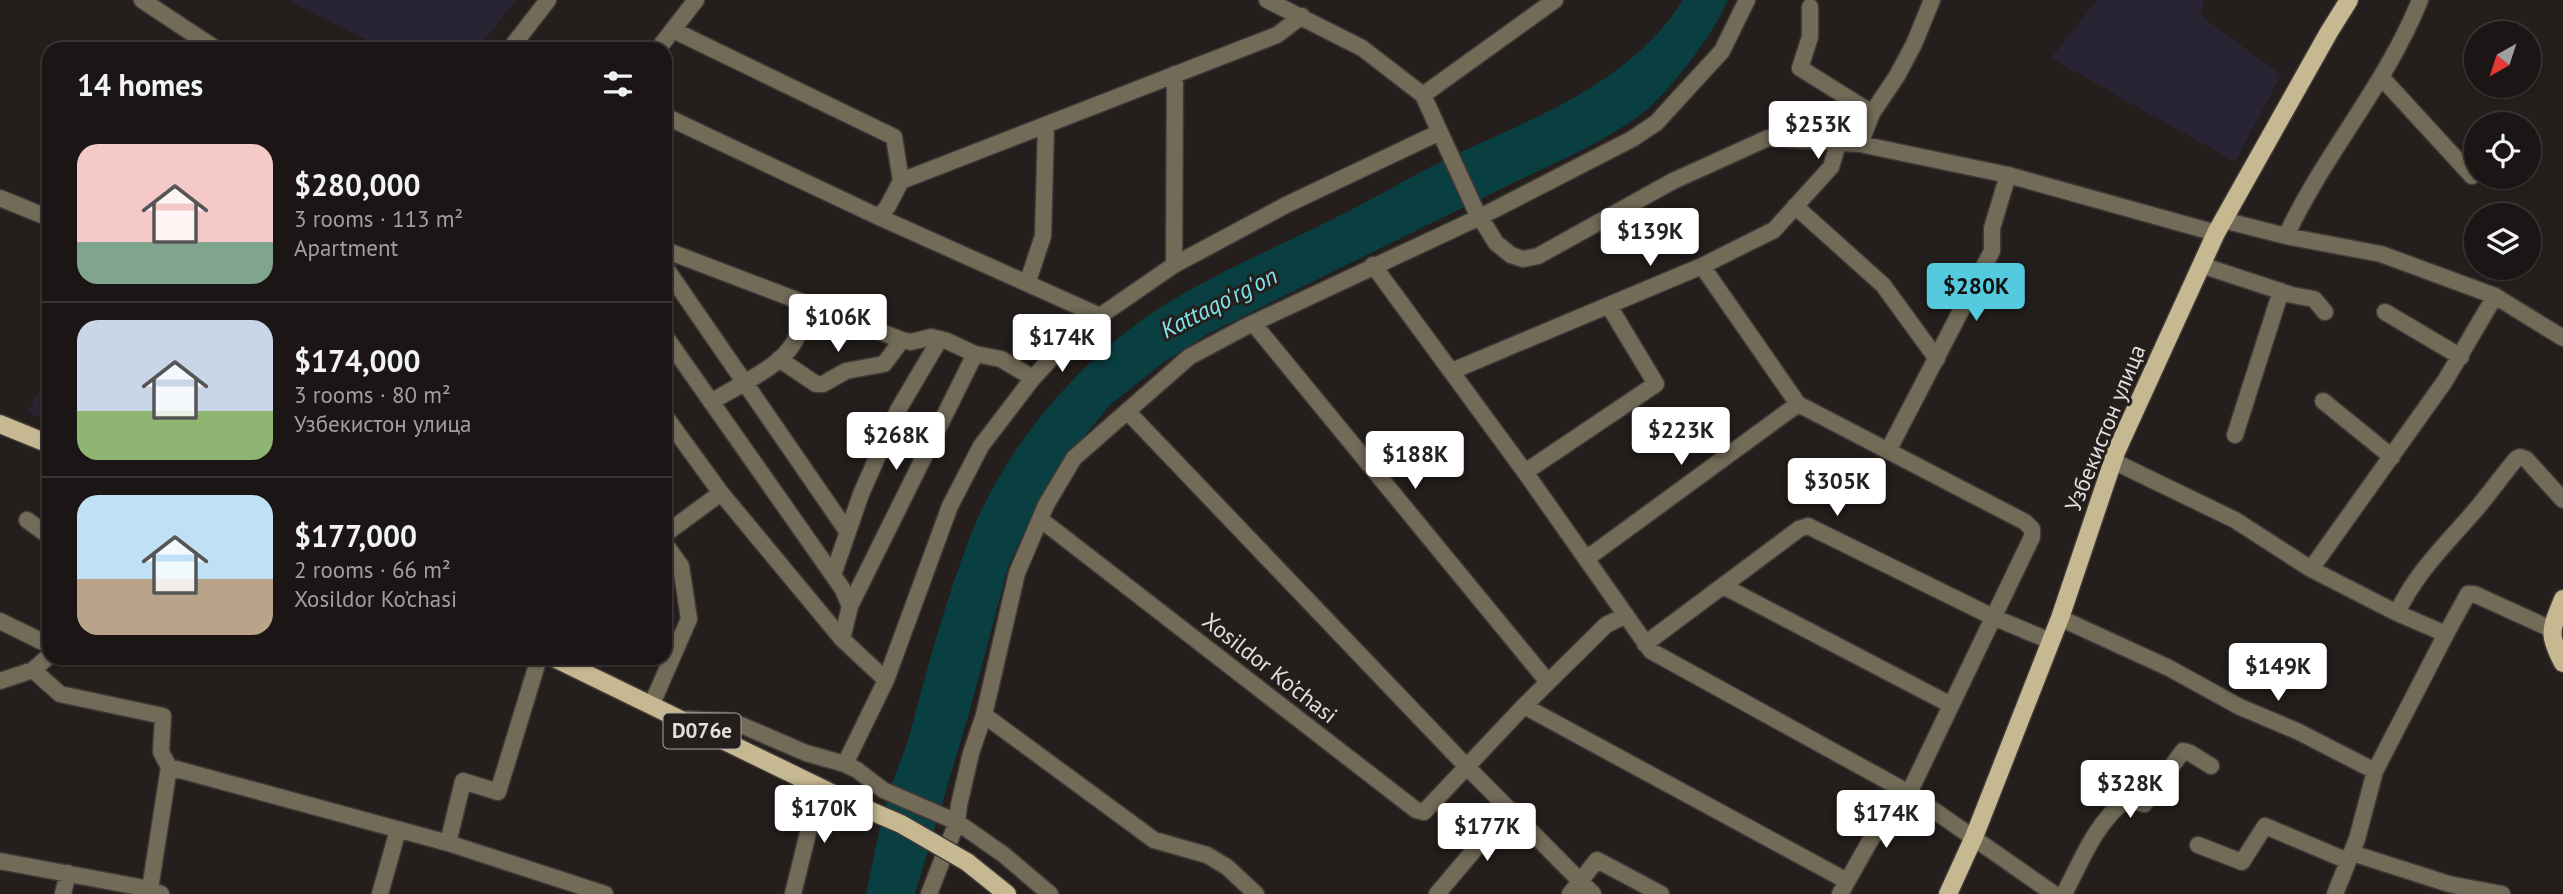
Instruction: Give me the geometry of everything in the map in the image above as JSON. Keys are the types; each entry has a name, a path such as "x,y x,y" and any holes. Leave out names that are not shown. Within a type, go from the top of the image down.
{"main road":[{"name":"Узбекистон улица","path":"1948,894 1974,837 2060,618 2113,461 2220,227 2349,0"},
{"path":"0,424 42,441"},
{"path":"2563,599 2551,629 2554,646 2563,663"},
{"name":"D076e","path":"568,665 819,788 901,824 967,862 1007,894"}],"street":[{"path":"142,0 205,42"},
{"path":"515,42 548,0"},
{"path":"664,42 696,0"},
{"path":"1267,0 1362,48 1423,94 1478,213 1496,243 1511,256 1523,259 1538,256 1673,181 1768,138 1860,144 2008,175 2220,227 2381,254 2495,296 2563,338"},
{"path":"1423,94 1555,0"},
{"path":"929,894 952,819 959,805 971,753 984,715 1017,573 1040,519 1074,458 1189,357 1252,323 1632,139 1656,122 1722,51 1747,0"},
{"path":"1860,144 1872,113 1897,76 1914,44 1932,0"},
{"path":"2286,236 2309,190 2382,78 2407,34 2420,0"},
{"path":"1810,7 1810,37 1800,68 1872,113"},
{"path":"901,181 1277,35 1302,16"},
{"path":"673,30 894,137 901,181 880,217"},
{"path":"1174,265 1175,74"},
{"path":"2382,78 2464,167"},
{"path":"672,119 1100,316"},
{"path":"1028,281 1043,236 1046,125"},
{"path":"845,764 886,680 950,506 981,446 1033,378 1057,352 1100,316 1174,265 1286,205 1443,140"},
{"path":"1452,371 1702,266 1774,230 1831,167 1838,144"},
{"path":"1889,449 1992,251 1992,228 2008,175"},
{"path":"0,198 42,215"},
{"path":"1796,206 1883,285 1937,359"},
{"path":"672,253 902,341 911,342 931,337 940,339 975,354 1002,359 1033,378"},
{"path":"1373,265 1525,472 1651,651 1904,791 2054,894"},
{"path":"2201,265 2315,299 2325,312"},
{"path":"1524,705 1843,888 1904,791 1951,705 2032,537 2032,529 2025,522 1798,404 1702,266"},
{"path":"672,277 847,531"},
{"path":"2235,435 2281,291"},
{"path":"2311,569 2461,356 2495,296"},
{"path":"711,402 779,359 797,337 810,305"},
{"path":"1525,472 1656,384 1609,306"},
{"path":"2385,312 2461,356"},
{"path":"1252,323 1548,682"},
{"path":"832,575 847,531 898,411 940,339"},
{"path":"779,359 816,384 823,384 846,371 884,364 902,341"},
{"path":"672,346 832,575 850,606"},
{"path":"842,639 850,606 975,354"},
{"path":"2323,401 2392,457"},
{"path":"1586,559 1798,404"},
{"path":"1127,411 1468,768 1593,894"},
{"path":"0,414 23,433"},
{"path":"672,426 720,493 842,639 886,680"},
{"path":"2397,613 2407,591 2424,566 2474,512 2516,459 2526,459 2563,500"},
{"path":"2113,461 2235,520 2311,569 2397,613 2446,634"},
{"path":"672,529 720,493"},
{"name":"Xosildor Ko’chasi","path":"1040,519 1416,810 1424,812 1468,768"},
{"path":"27,520 42,531"},
{"path":"1645,644 1799,528 1808,526 1817,528 1993,617 2050,641"},
{"path":"672,554 681,566 689,618 672,657"},
{"path":"1723,586 1951,705"},
{"path":"2334,894 2350,857 2375,771 2464,598 2468,594 2474,594 2551,629"},
{"path":"1468,768 1524,705 1605,625 1626,615"},
{"path":"2060,618 2169,668 2240,707 2375,771"},
{"path":"0,621 42,642"},
{"path":"0,681 33,670 42,662"},
{"path":"448,843 463,781 498,792 537,665"},
{"path":"651,706 669,665"},
{"path":"0,860 155,892 169,767 161,752 163,716 60,694 33,670"},
{"path":"984,715 1154,840 1206,855 1227,867 1256,894"},
{"path":"678,719 734,723 806,753 845,764 883,790 952,819 1004,855 1051,894"},
{"path":"2064,894 2099,826 2112,811 2127,799 2144,804 2183,751 2211,766"},
{"path":"169,767 448,843 605,894"},
{"path":"793,894 819,788"},
{"path":"1437,894 1508,809"},
{"path":"2198,845 2242,862 2265,826 2350,857 2449,884 2502,894"},
{"path":"380,894 398,830"},
{"path":"1570,894 1597,860 1661,894"},
{"path":"63,894 68,873"}],"shaded area":[{"path":"288,0 516,0 483,42 370,42"},
{"path":"2097,0 2204,0 2200,15 2281,75 2235,162 2051,58"},
{"path":"42,386 42,418 27,412"}],"water":[{"name":"Kattaqo'rg'on","path":"1683,0 1728,0 1714,27 1685,68 1654,103 1638,116 1601,140 1206,335 1164,362 1110,405 1061,464 1040,497 1008,567 970,710 915,894 866,894 887,800 910,734 946,605 971,534 998,478 1054,400 1122,335 1196,286 1582,93 1638,53 1662,28"}]}
